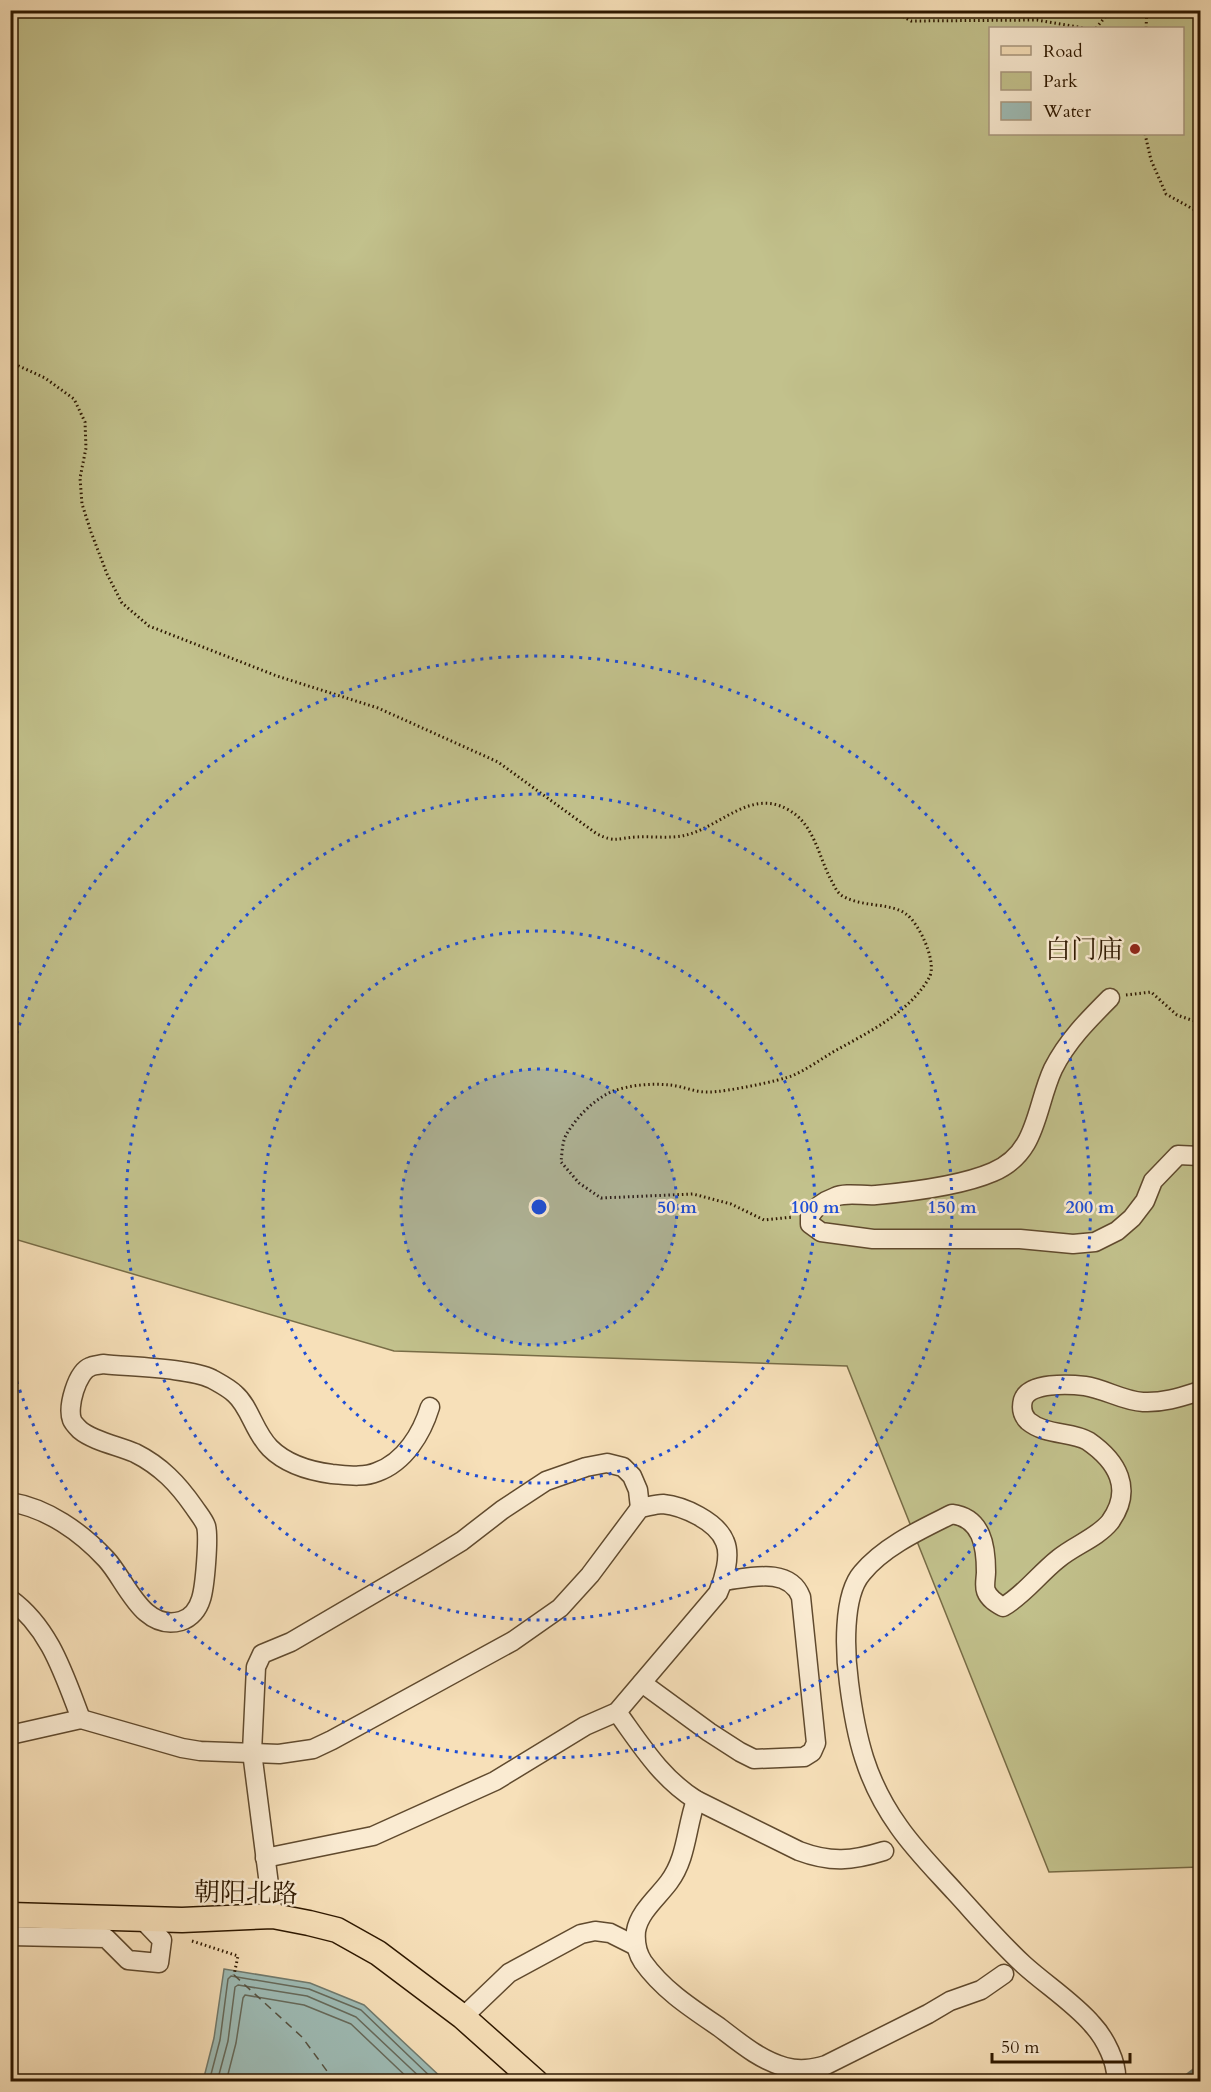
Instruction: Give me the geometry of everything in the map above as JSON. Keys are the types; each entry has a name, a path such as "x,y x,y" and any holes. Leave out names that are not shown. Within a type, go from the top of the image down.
{"main road":[{"name":"朝阳北路","path":"10,1915 182,1920 273,1917 337,1930 378,1953 463,2017 536,2082"}],"street":[{"path":"1110,998 1071,1038 1053,1070 1031,1138 1016,1158 993,1172 960,1181 887,1193 837,1196 817,1206 810,1216 810,1224 821,1232 873,1239 1020,1239 1073,1245 1095,1242 1117,1231 1132,1218 1145,1201 1153,1181 1178,1155 1200,1156"},
{"path":"10,1502 28,1504 61,1522 106,1559 126,1589 145,1611 164,1622 175,1623 186,1620 195,1611 202,1598 207,1541 206,1526 184,1492 162,1470 134,1453 80,1430 72,1419 71,1402 82,1374 89,1367 103,1364 190,1373 210,1378 236,1395 258,1434 271,1449 287,1461 304,1469 322,1473 364,1475 378,1472 391,1464 418,1438 430,1407"},
{"path":"1116,2082 1117,2073 1107,2046 1092,2024 999,1941 899,1827 881,1798 863,1761 853,1712 845,1655 850,1599 860,1575 878,1556 952,1514 964,1515 975,1524 985,1548 986,1590 993,1601 1003,1607 1016,1600 1040,1574 1060,1557 1109,1523 1119,1503 1122,1485 1117,1471 1106,1454 1084,1439 1037,1427 1025,1419 1021,1407 1025,1395 1033,1389 1053,1386 1086,1386 1140,1402 1169,1401 1200,1391"},
{"path":"273,1917 252,1752 256,1667 262,1654 291,1642 426,1563 462,1541 502,1510 546,1481 607,1463 623,1467 632,1476 638,1490 640,1508"},
{"path":"10,1735 81,1719 200,1751 279,1755 313,1749 513,1641 560,1608 574,1594 640,1508 660,1504 681,1507 708,1523 725,1541 727,1552 723,1581 718,1593 617,1712 585,1726 495,1781 373,1836 265,1858"},
{"path":"642,1683 709,1732 754,1759 793,1759 804,1757 812,1752 816,1743 801,1598 798,1589 791,1582 773,1576 723,1581"},
{"path":"10,1599 31,1618 53,1648 81,1719"},
{"path":"617,1712 669,1781 696,1800 817,1858 852,1860 884,1851"},
{"path":"696,1800 686,1834 683,1855 669,1881 641,1917 636,1930 636,1946 642,1960 668,1991 782,2074 826,2065 950,2001 981,1990 1004,1974"},
{"path":"10,1936 106,1938 128,1960 159,1963 162,1940 141,1918"},
{"path":"463,2017 509,1973 581,1934 595,1931 610,1933 636,1946"}],"path":[{"path":"891,10 911,21 1037,20 1078,27"},
{"path":"1097,27 1111,10"},
{"path":"1146,27 1147,10"},
{"path":"1145,135 1151,160 1166,194 1200,213"},
{"path":"10,362 45,378 74,399 85,422 86,448 80,478 82,504 91,532 107,574 122,603 149,626 277,676 378,708 498,762 597,834 610,840 685,835 702,830 733,811 768,802 786,808 802,819 814,838 838,893 854,902 885,907 906,914 922,934 931,957 932,974 923,988 904,1007 870,1032 793,1075 746,1086 709,1093 669,1084 635,1086 610,1092 584,1112 565,1137 561,1162 579,1183 601,1198 693,1194 731,1204 764,1220 810,1216"},
{"path":"1110,998 1151,992 1177,1015 1200,1023"},
{"path":"182,1920 187,1940 238,1956 234,1975"}],"green space":[{"path":"10,11 1200,11 1200,1867 1049,1872 847,1366 394,1351 11,1238"}],"water":[{"path":"224,1969 310,1983 364,2005 445,2081 203,2081 214,2038"}],"waterway":[{"path":"1179,2082 1200,2069"}],"ferry route":[{"path":"234,1975 302,2037 335,2082"}],"place":[{"name":"白门庙","path":"1135,949"}]}
